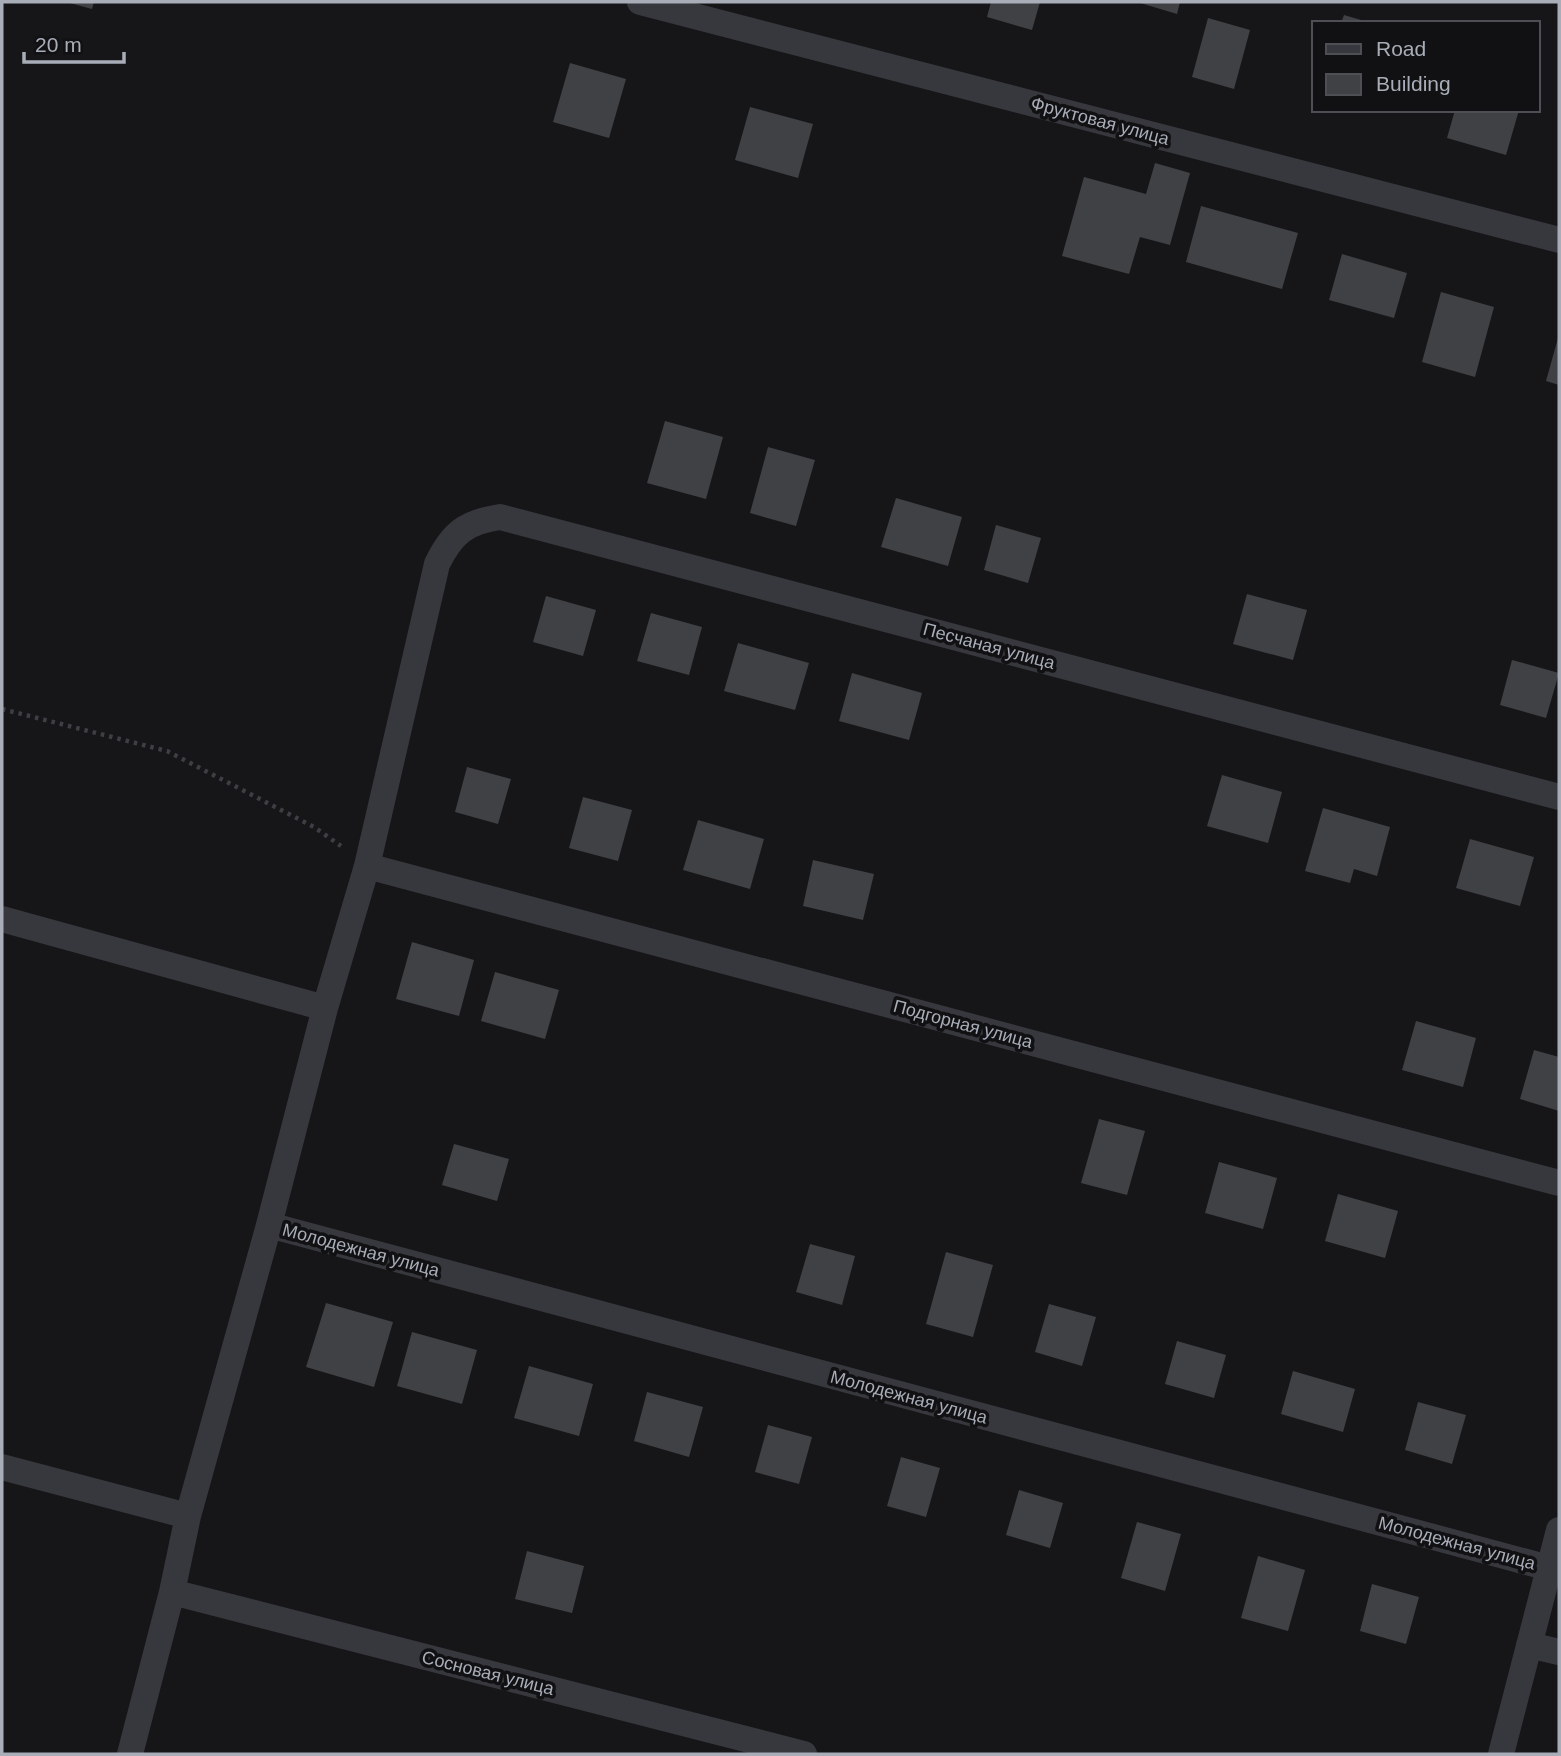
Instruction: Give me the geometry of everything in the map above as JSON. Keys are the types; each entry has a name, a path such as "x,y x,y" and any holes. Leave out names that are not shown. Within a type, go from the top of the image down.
{"street":[{"name":"Фруктовая улица","path":"640,2 1559,240"},
{"name":"Песчаная улица","path":"130,1754 172,1592 188,1516 269,1225 325,1008 367,866 438,564 447,544 461,530 481,520 500,517 1559,797"},
{"name":"Подгорная улица","path":"367,866 1559,1183"},
{"path":"2,919 325,1008"},
{"name":"Молодежная улица","path":"269,1225 1549,1568"},
{"path":"2,1467 188,1516"},
{"path":"1501,1754 1559,1530"},
{"name":"Сосновая улица","path":"172,1592 804,1754"},
{"path":"1529,1645 1559,1652"}],"path":[{"path":"2,709 167,751 314,827 367,866"}],"building":[{"path":"66,2 94,2 92,9"},
{"path":"991,2 1040,2 1032,30 987,17"},
{"path":"1137,2 1180,2 1177,14"},
{"path":"1344,15 1365,21 1342,21"},
{"path":"1208,18 1250,30 1234,89 1192,77"},
{"path":"570,63 626,79 609,138 553,122"},
{"path":"750,107 813,124 798,178 735,160"},
{"path":"1454,112 1518,112 1506,155 1447,138"},
{"path":"1155,163 1190,173 1170,245 1140,237 1129,274 1062,256 1084,177 1146,194"},
{"path":"1201,206 1298,233 1282,289 1186,262"},
{"path":"1342,254 1407,273 1394,318 1329,300"},
{"path":"1441,292 1494,307 1475,377 1422,362"},
{"path":"1559,338 1559,385 1546,381"},
{"path":"665,421 723,437 706,499 647,483"},
{"path":"768,447 815,460 796,526 750,513"},
{"path":"896,498 962,517 948,566 881,547"},
{"path":"996,525 1041,538 1028,583 984,570"},
{"path":"1247,594 1307,610 1293,660 1233,644"},
{"path":"546,596 596,610 583,656 533,642"},
{"path":"651,613 702,627 689,675 637,661"},
{"path":"738,643 809,663 795,710 724,691"},
{"path":"1512,660 1559,673 1546,718 1500,705"},
{"path":"852,673 922,693 909,740 839,721"},
{"path":"467,767 511,779 498,824 455,812"},
{"path":"1222,775 1282,792 1268,843 1207,826"},
{"path":"583,797 632,810 618,861 569,848"},
{"path":"1323,808 1390,827 1377,876 1354,869 1350,883 1305,871"},
{"path":"698,820 764,839 750,889 683,870"},
{"path":"1470,839 1534,857 1520,906 1456,888"},
{"path":"813,860 874,874 863,920 803,906"},
{"path":"412,942 474,960 459,1016 396,999"},
{"path":"495,972 559,990 545,1039 481,1021"},
{"path":"1416,1021 1476,1038 1463,1087 1402,1070"},
{"path":"1534,1050 1559,1057 1559,1111 1520,1099"},
{"path":"1099,1119 1145,1131 1127,1195 1081,1183"},
{"path":"454,1144 509,1159 497,1201 442,1185"},
{"path":"1219,1162 1277,1178 1263,1229 1205,1213"},
{"path":"1338,1194 1398,1211 1385,1258 1325,1241"},
{"path":"810,1244 855,1256 842,1305 796,1292"},
{"path":"946,1252 993,1265 973,1337 926,1324"},
{"path":"326,1303 393,1322 374,1387 306,1367"},
{"path":"1049,1304 1096,1317 1082,1366 1035,1352"},
{"path":"412,1332 477,1350 462,1404 397,1386"},
{"path":"1177,1341 1226,1355 1214,1398 1165,1384"},
{"path":"529,1366 593,1384 579,1436 514,1418"},
{"path":"1293,1371 1355,1389 1343,1432 1281,1414"},
{"path":"647,1392 703,1407 689,1457 634,1441"},
{"path":"1418,1402 1466,1415 1452,1464 1405,1450"},
{"path":"768,1425 812,1437 799,1484 755,1472"},
{"path":"901,1457 940,1468 926,1517 887,1506"},
{"path":"1019,1490 1063,1503 1050,1548 1006,1535"},
{"path":"1137,1522 1181,1534 1165,1591 1121,1578"},
{"path":"527,1551 584,1566 572,1613 515,1599"},
{"path":"1258,1556 1305,1570 1288,1631 1241,1618"},
{"path":"1372,1584 1419,1597 1406,1644 1360,1631"}]}
